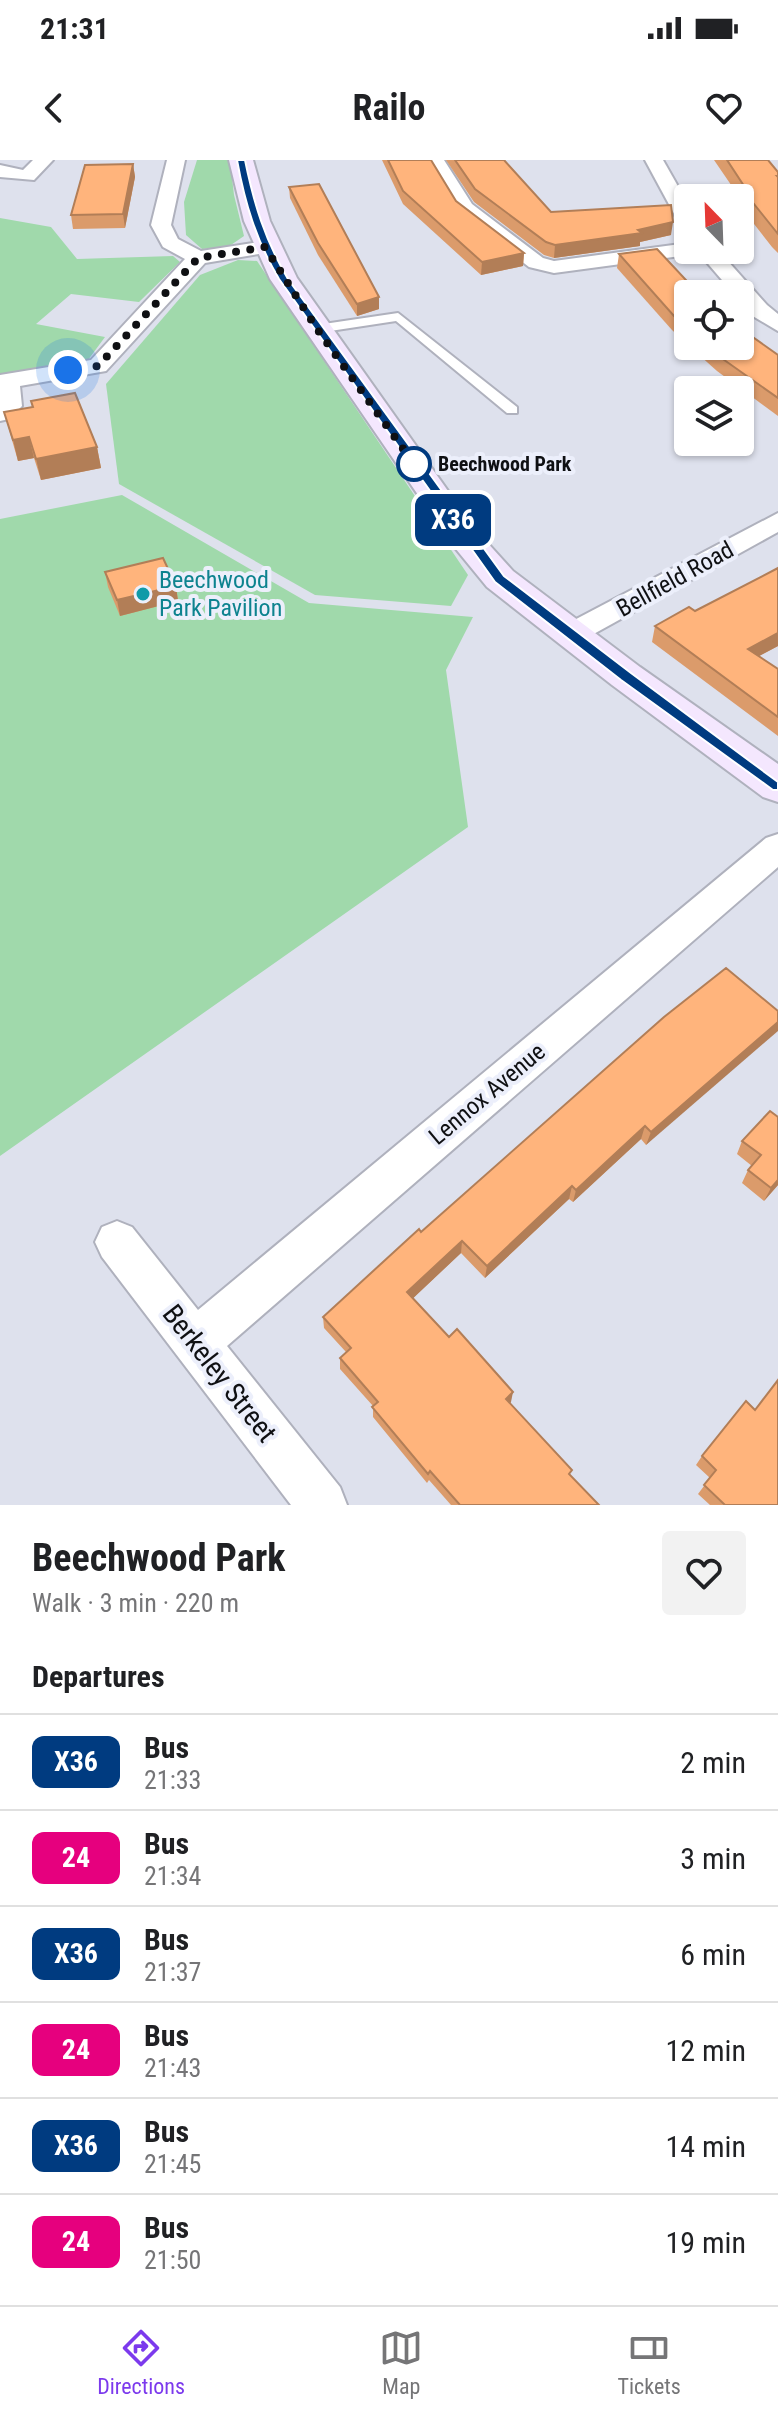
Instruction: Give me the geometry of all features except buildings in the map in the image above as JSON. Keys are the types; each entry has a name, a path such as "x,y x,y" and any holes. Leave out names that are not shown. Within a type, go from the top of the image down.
{"main road":[{"path":"241,160 250,209 265,247 317,329 463,536 500,579 778,786"}],"street":[{"path":"0,171 27,176 44,160"},
{"path":"176,160 161,225 170,243 198,258 265,247"},
{"path":"435,160 465,208 536,263 554,267 674,251"},
{"path":"654,160 674,196"},
{"path":"0,414 10,406 4,381 98,366 198,258"},
{"path":"719,264 759,310 778,324"},
{"name":"Bellfield Road","path":"571,634 778,521"},
{"name":"Lennox Avenue","path":"197,1341 778,847"},
{"name":"Berkeley Street","path":"117,1242 322,1505"}],"lane":[{"path":"317,329 398,317 512,410"}],"green space":[{"path":"197,160 230,160 234,195 244,236 228,247 202,249 186,235 184,202"},
{"path":"0,218 51,227 77,259 173,256 180,262 139,302 71,294 36,324 105,337 88,360 0,374"},
{"path":"238,260 257,261 468,575 451,606 315,595 119,484 106,384 200,275"},
{"path":"122,495 309,603 473,617 446,670 468,827 0,1156 0,519"}],"bus line":[{"name":"X36","path":"241,160 250,209 265,247 284,279 481,558 500,579 626,676 778,786"}],"place":[{"name":"Beechwood Park","path":"414,464"},
{"name":"Beechwood Park Pavilion","path":"143,594"}],"route":[{"path":"68,370 98,366 198,258 265,247 317,329 414,464"}]}
